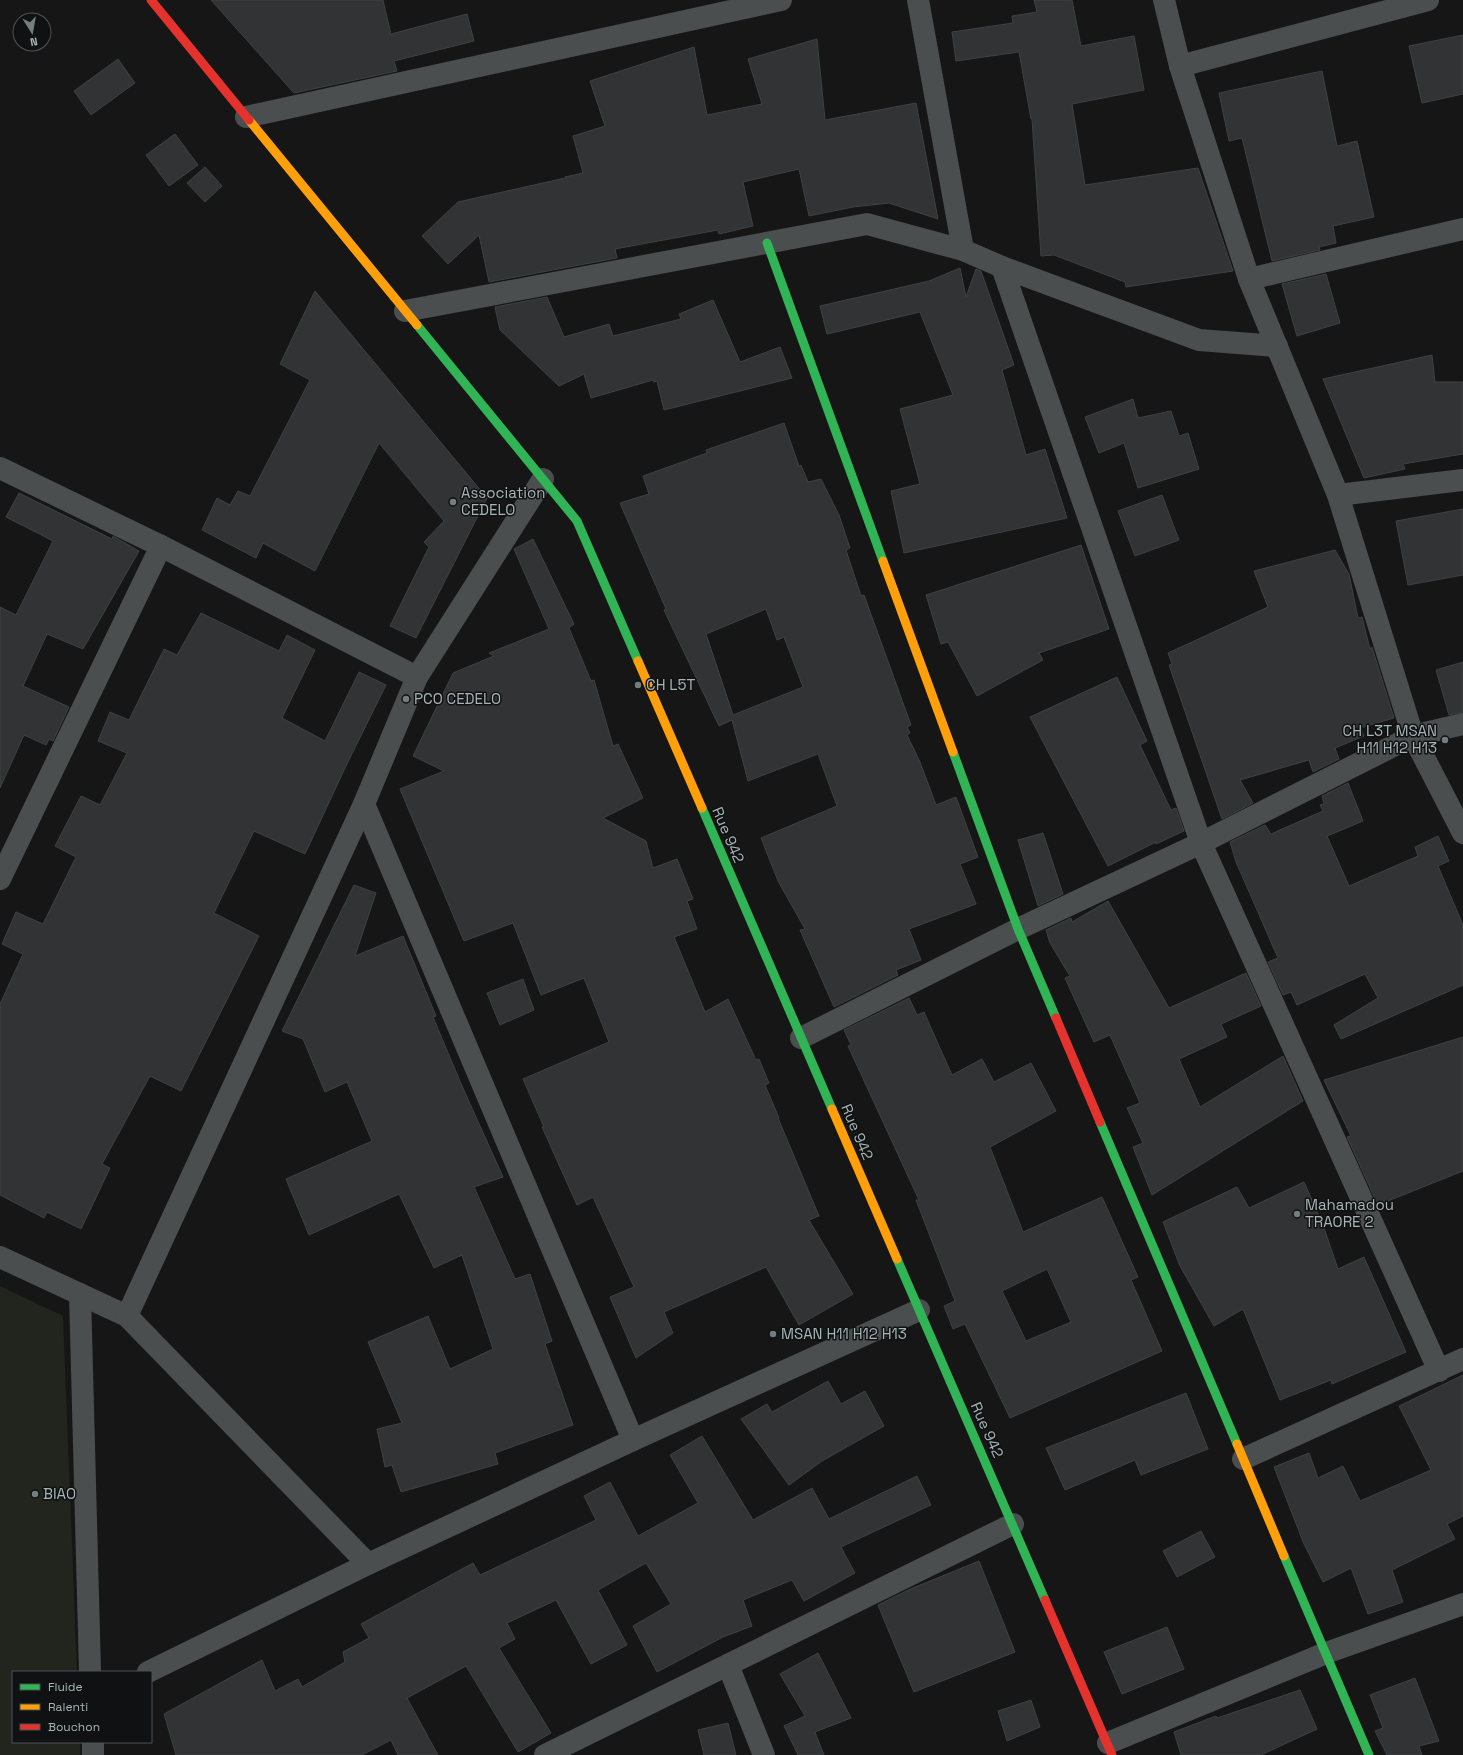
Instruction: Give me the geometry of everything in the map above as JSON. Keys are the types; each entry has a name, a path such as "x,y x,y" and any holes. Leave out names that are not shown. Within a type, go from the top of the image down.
{"street":[{"name":"Rue 942","path":"151,0 577,521 1110,1749"},
{"path":"246,117 781,0"},
{"path":"918,0 963,250"},
{"path":"1164,0 1180,66 1249,279 1338,495 1413,736 1463,833"},
{"path":"1180,66 1428,0"},
{"path":"405,311 867,224 963,250 1002,267 1199,340 1277,346"},
{"path":"1249,279 1463,229"},
{"path":"767,243 1018,929 1369,1755"},
{"path":"1002,267 1200,842 1438,1371"},
{"path":"0,468 160,546 417,677"},
{"path":"127,1316 364,804 417,677 543,479"},
{"path":"1338,495 1463,480"},
{"path":"0,879 160,546"},
{"path":"801,1038 1018,929 1200,842 1413,736 1463,724"},
{"path":"364,804 633,1440"},
{"path":"0,1257 127,1316 368,1564"},
{"path":"80,1294 90,1671"},
{"path":"150,1671 368,1564 633,1440 920,1310"},
{"path":"1243,1459 1463,1359"},
{"path":"545,1755 1013,1524"},
{"path":"1110,1749 1326,1653 1463,1604"},
{"path":"728,1665 764,1755"},
{"path":"93,1743 93,1755"}],"shaded area":[{"name":"BIAO","path":"0,1286 63,1316 77,1671 12,1671 12,1743 80,1743 80,1755 0,1755"}],"building":[{"path":"211,0 383,0 391,34 467,14 474,41 394,61 397,71 294,93"},
{"path":"1034,0 1072,0 1081,46 1134,36 1144,90 1072,104 1085,185 1198,168 1233,271 1126,287 1125,282 1054,255 1041,256 1032,119 1019,52 956,61 952,32 1013,23 1012,16 1037,12"},
{"path":"1463,35 1463,94 1422,103 1409,46"},
{"path":"817,39 825,120 916,103 938,219 889,203 853,207 809,216 799,169 743,182 753,226 719,234 718,230 615,249 617,258 489,282 479,235 448,264 422,236 458,202 583,173 573,136 605,126 590,81 694,47 707,115 762,104 748,59"},
{"path":"118,59 135,83 91,115 74,91"},
{"path":"1322,71 1337,146 1357,141 1374,217 1333,226 1336,243 1319,247 1320,250 1272,261 1242,138 1229,141 1219,93"},
{"path":"175,134 198,165 169,186 146,155"},
{"path":"205,167 222,186 205,202 187,183"},
{"path":"960,268 966,297 976,269 981,271 1014,365 1002,370 1026,455 1045,449 1067,518 904,553 891,491 920,484 900,409 953,395 920,312 827,334 820,306 929,281"},
{"path":"1326,274 1340,323 1297,336 1282,284"},
{"path":"315,291 487,498 416,638 390,626 429,547 424,542 444,521 379,443 315,571 263,543 256,558 202,530 217,498 230,505 238,491 250,496 310,380 280,364"},
{"path":"547,297 564,337 609,324 613,336 681,319 679,314 713,300 740,362 780,347 792,378 664,410 657,381 654,382 653,380 591,398 584,374 559,386 500,330 495,307"},
{"path":"1432,355 1435,382 1463,382 1463,454 1403,464 1405,469 1364,478 1323,379"},
{"path":"1133,399 1138,418 1171,411 1179,436 1188,433 1199,469 1138,488 1124,443 1099,453 1085,417"},
{"path":"784,423 799,466 801,465 808,482 821,479 839,515 850,548 846,550 861,596 864,595 911,725 907,727 910,733 907,735 920,762 936,805 956,797 978,857 960,864 976,904 909,929 921,960 896,970 898,975 834,1007 800,930 805,929 778,881 761,838 837,806 818,754 748,781 732,720 719,726 664,610 666,609 620,503 649,494 643,476 707,453 706,450","holes":["766,609 777,640 784,637 803,687 733,715 706,634"]},
{"path":"19,493 112,539 113,536 139,551 83,649 47,634 23,686 69,707 53,741 49,739 46,745 24,735 0,788 0,607 16,615 53,541 6,517"},
{"path":"1162,495 1179,540 1135,556 1118,511"},
{"path":"1463,509 1463,575 1408,585 1396,521"},
{"path":"533,539 574,624 569,628 591,681 594,680 613,746 618,744 643,798 603,818 646,841 653,868 677,859 693,899 687,901 697,929 674,937 705,1012 728,999 756,1060 759,1059 769,1083 765,1085 819,1216 809,1220 853,1294 799,1325 766,1267 664,1312 673,1333 636,1358 610,1297 634,1287 593,1197 577,1205 542,1127 544,1127 523,1079 609,1042 584,978 541,995 513,923 464,941 400,789 444,771 413,756 453,673 494,656 489,653 549,629 514,549"},
{"path":"1081,545 1109,629 1039,653 1043,660 977,696 948,642 941,644 926,595"},
{"path":"1335,550 1349,574 1358,618 1362,617 1370,649 1372,647 1394,718 1360,728 1364,736 1335,748 1339,759 1313,772 1309,760 1240,780 1253,803 1222,819 1169,665 1172,664 1168,653 1268,607 1254,571"},
{"path":"201,613 279,651 287,635 315,650 282,718 325,741 359,672 386,685 305,854 254,831 214,913 259,936 181,1091 150,1076 102,1164 110,1168 81,1229 47,1212 44,1218 0,1195 0,1004 23,954 2,944 16,912 43,924 76,857 55,846 81,796 100,805 127,753 98,741 110,712 129,720 164,649 177,655"},
{"path":"1463,662 1463,712 1449,715 1436,670"},
{"path":"1117,677 1147,741 1140,745 1171,810 1176,808 1184,831 1156,844 1156,842 1108,866 1030,717"},
{"path":"1348,783 1363,821 1327,836 1349,886 1418,856 1415,847 1438,836 1449,861 1438,866 1463,925 1463,985 1341,1039 1334,1025 1378,998 1365,974 1297,1005 1291,992 1283,995 1268,962 1278,958 1236,862 1230,842 1265,825 1271,834 1323,811 1320,805 1324,804 1322,796"},
{"path":"1043,833 1063,894 1038,906 1018,840"},
{"path":"354,885 376,893 355,956 403,936 436,1016 433,1017 503,1177 474,1187 515,1279 530,1274 552,1341 545,1344 573,1425 495,1453 498,1464 401,1492 392,1465 385,1467 377,1429 402,1423 368,1342 428,1316 450,1369 493,1349 462,1255 434,1268 399,1194 309,1235 286,1179 372,1141 347,1082 325,1092 303,1039 282,1031"},
{"path":"1108,901 1169,1008 1246,973 1261,1006 1221,1024 1227,1037 1179,1059 1200,1107 1283,1056 1303,1101 1152,1195 1133,1147 1143,1143 1127,1108 1140,1103 1110,1035 1094,1042 1065,978 1070,976 1050,943 1046,930 1071,918 1072,922"},
{"path":"523,979 534,1010 500,1025 487,993"},
{"path":"909,998 917,1015 924,1012 952,1075 982,1059 994,1082 1031,1063 1056,1111 990,1147 1023,1232 1102,1197 1138,1277 1131,1280 1162,1351 1010,1418 965,1324 953,1329 944,1306 955,1301 916,1200 919,1200 848,1046 851,1045 844,1030","holes":["1047,1269 1071,1322 1026,1341 1002,1291"]},
{"path":"1463,1037 1463,1171 1378,1205 1347,1137 1351,1136 1324,1080"},
{"path":"1304,1182 1323,1225 1338,1269 1364,1257 1406,1352 1332,1384 1331,1380 1280,1400 1243,1309 1214,1326 1180,1266 1163,1222 1237,1187 1249,1208"},
{"path":"1463,1375 1463,1516 1447,1524 1455,1539 1392,1570 1403,1602 1368,1614 1351,1568 1323,1582 1304,1544 1274,1467 1309,1453 1318,1478 1343,1466 1360,1501 1431,1470 1399,1406"},
{"path":"828,1381 841,1404 865,1391 884,1426 822,1461 789,1485 741,1419 767,1404 772,1412"},
{"path":"1186,1393 1208,1449 1141,1475 1135,1460 1065,1490 1046,1448"},
{"path":"702,1436 753,1520 812,1488 829,1519 917,1476 931,1505 841,1547 855,1573 804,1601 792,1580 743,1600 752,1626 723,1637 657,1672 633,1626 671,1604 646,1563 598,1590 627,1645 591,1664 556,1600 507,1623 515,1639 499,1648 551,1733 518,1752 466,1666 407,1698 438,1755 398,1755 391,1740 362,1755 176,1755 164,1714 262,1660 275,1691 298,1679 302,1687 345,1662 343,1652 369,1638 361,1624 473,1563 480,1575 596,1520 584,1496 610,1482 638,1536 698,1503 670,1455"},
{"path":"1201,1531 1215,1557 1177,1577 1163,1551"},
{"path":"979,1561 1015,1652 914,1692 878,1605 908,1590"},
{"path":"1167,1627 1184,1669 1122,1694 1104,1652"},
{"path":"818,1653 851,1718 815,1732 824,1755 798,1755 784,1726 805,1716 780,1674"},
{"path":"1415,1678 1439,1741 1419,1746 1422,1755 1387,1755 1375,1731 1383,1728 1370,1695"},
{"path":"1300,1690 1317,1729 1261,1755 1181,1755 1174,1732 1216,1716 1217,1718"},
{"path":"1031,1700 1040,1727 1007,1741 998,1711"},
{"path":"728,1723 736,1755 704,1755 698,1730"}],"traffic: fast":[{"path":"767,243 883,561"},
{"path":"417,325 577,521 638,661"},
{"path":"953,752 1018,929 1056,1018"},
{"path":"702,808 832,1109"},
{"path":"1100,1122 1237,1444"},
{"path":"897,1259 1045,1600"},
{"path":"1284,1556 1369,1755"}],"traffic: slow":[{"path":"249,120 417,325"},
{"path":"883,561 953,752"},
{"path":"638,661 702,808"},
{"path":"832,1109 897,1259"},
{"path":"1237,1444 1284,1556"}],"traffic: jam":[{"path":"151,0 249,120"},
{"path":"1056,1018 1100,1122"},
{"path":"1045,1600 1112,1755"}],"place":[{"name":"Association CEDELO","path":"453,502"},
{"name":"CH L5T","path":"638,685"},
{"name":"PCO CEDELO","path":"406,699"},
{"name":"CH L3T MSAN H11 H12 H13","path":"1445,740"},
{"name":"Mahamadou TRAORE 2","path":"1297,1214"},
{"name":"MSAN H11 H12 H13","path":"773,1334"},
{"name":"BIAO","path":"35,1494"}]}
